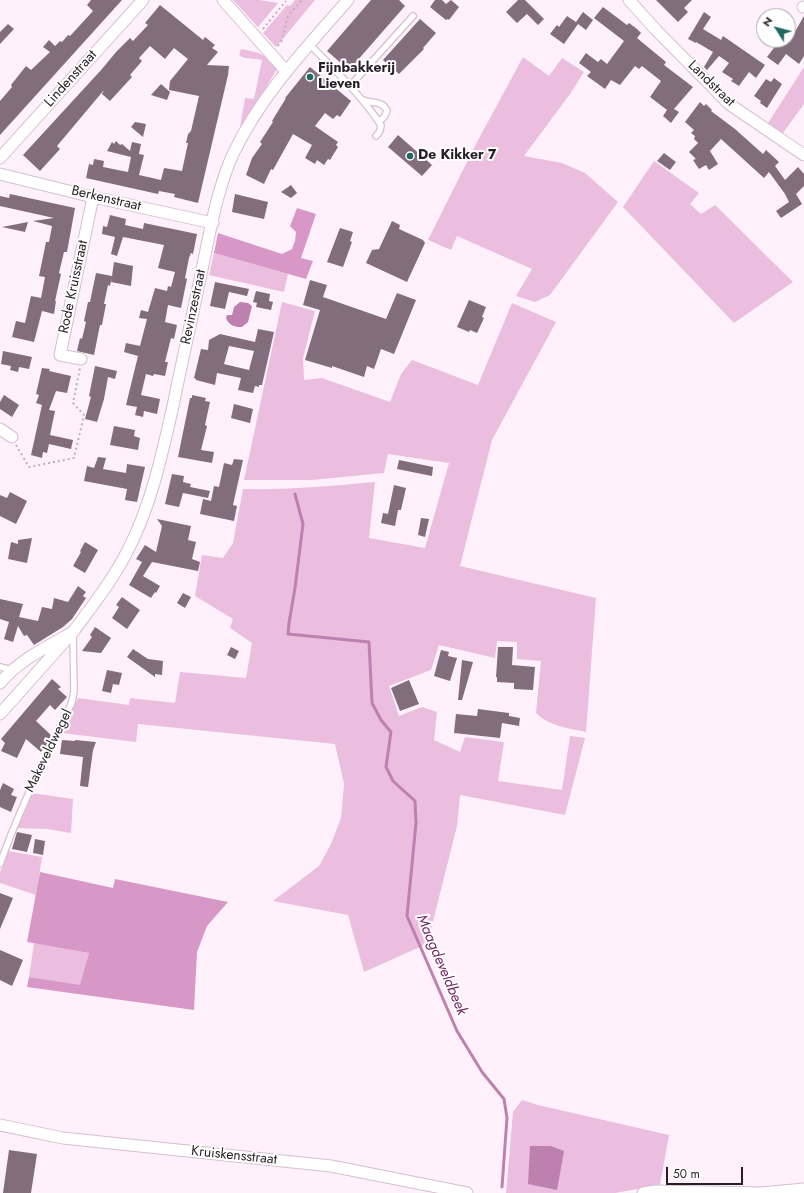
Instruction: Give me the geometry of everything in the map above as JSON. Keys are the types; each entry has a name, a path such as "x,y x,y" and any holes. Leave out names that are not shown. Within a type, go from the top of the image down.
{"street":[{"name":"Lindenstraat","path":"0,158 142,0"},
{"path":"223,0 286,71"},
{"name":"Revinzestraat","path":"0,714 73,632 114,575 129,549 149,500 164,448 212,223 222,185 234,153 260,106 286,71 348,0"},
{"name":"Landstraat","path":"629,0 656,30 729,104 804,154"},
{"name":"Berkenstraat","path":"0,174 93,197 212,223"},
{"name":"Rode Kruisstraat","path":"81,359 60,355 93,197"},
{"path":"0,429 12,437"},
{"name":"Revinzestraat","path":"0,683 21,663 73,632"},
{"name":"Kruiskensstraat","path":"0,1125 63,1138 331,1166 467,1193"},
{"path":"643,1193 656,1191 761,1193 804,1189"}],"lane":[{"path":"350,86 413,16"},
{"path":"309,44 363,100 381,125 380,131 376,136"},
{"path":"363,100 385,106 387,111 386,115 383,119 378,121"},
{"name":"Makeveldwegel","path":"0,864 32,784 72,702 74,691 73,632"},
{"path":"0,667 12,670"}],"path":[{"path":"272,55 282,40 288,16 302,0"},
{"path":"256,37 286,1"},
{"path":"12,437 29,467 74,458 84,415 72,403 81,359"}],"shaded area":[{"path":"233,0 259,0 278,3 258,27"},
{"path":"295,0 315,0 276,47 263,33 287,5 290,6"},
{"path":"241,49 262,54 277,69 260,98 240,127 245,98 254,99 262,60 241,57 239,55"},
{"path":"523,57 549,76 562,58 584,72 570,94 524,156 562,163 585,173 618,202 550,295 535,302 516,296 532,269 457,236 451,250 428,240 477,142"},
{"path":"804,67 804,104 783,133 768,123"},
{"path":"654,161 699,193 690,204 701,214 715,205 793,282 734,323 623,207"},
{"path":"297,208 316,214 301,258 313,261 306,279 214,253 218,233 282,254 292,249 296,232 290,226"},
{"path":"214,253 288,274 284,292 209,275"},
{"path":"240,302 248,303 252,306 248,322 242,327 232,326 226,318 227,315 232,315 234,307"},
{"path":"282,302 315,311 303,358 304,380 322,378 390,402 401,374 412,360 478,385 512,303 556,322 492,440 460,566 596,598 586,732 553,724 536,713 541,661 517,659 517,642 497,641 495,658 439,645 431,670 389,686 399,716 422,707 437,712 434,740 460,752 465,737 504,742 498,781 562,790 570,736 585,738 565,815 460,795 457,826 429,937 422,946 364,972 348,915 273,901 319,866 331,844 341,818 344,784 335,744 138,724 136,742 62,733 78,698 129,705 130,698 175,703 180,672 246,678 252,643 230,628 233,619 195,596 202,555 223,558 233,543 243,489 293,488 375,482 369,538 425,548 449,463 388,454 384,473 312,480 244,480"},
{"path":"32,793 73,799 71,833 47,829 17,828"},
{"path":"8,851 42,857 36,895 0,883 0,872"},
{"path":"40,872 113,888 115,879 228,902 207,926 197,952 194,1010 27,987 29,977 80,985 89,953 27,942"},
{"path":"34,943 89,953 81,986 29,977"},
{"path":"522,1100 669,1135 660,1185 615,1193 506,1193 513,1112"},
{"path":"530,1146 551,1146 564,1151 557,1190 528,1184"}],"building":[{"path":"91,0 122,0 0,135 0,101 12,87 11,85 26,66 31,70 50,52 43,47 49,40 55,46 60,41 62,42 68,35 70,36 93,11 87,5"},
{"path":"371,0 399,0 405,6 349,70 327,51"},
{"path":"435,0 442,0 446,4 451,0 459,7 449,20 446,20 430,7"},
{"path":"518,0 525,0 544,19 538,25 527,14 517,23 506,12"},
{"path":"656,0 692,0 684,8 688,12 678,22"},
{"path":"160,5 203,40 205,37 215,45 212,48 218,52 207,65 229,66 198,203 174,197 175,194 159,191 158,194 86,178 89,164 93,165 94,159 104,161 103,167 128,172 131,157 107,151 112,142 114,144 116,141 130,151 132,142 141,144 139,154 144,155 139,175 161,180 164,168 182,171 188,143 186,143 188,134 191,131 199,96 169,90 170,81 188,59 174,48 165,59 150,46 139,58 142,61 130,75 132,77 110,101 102,94 104,90 57,146 60,149 40,171 23,155 116,52 130,38 133,41 148,25 145,23"},
{"path":"603,7 627,25 629,23 637,29 641,33 637,38 666,62 664,65 693,87 674,109 679,112 671,123 663,116 667,110 650,97 661,81 642,66 639,69 635,66 620,85 611,80 605,89 587,76 591,72 579,63 586,53 598,62 601,59 607,64 624,41 594,18"},
{"path":"583,12 593,20 586,30 578,24 564,44 550,34 557,25 559,27 567,16 576,22"},
{"path":"704,12 711,17 703,29 721,40 723,36 765,65 756,78 749,72 739,86 731,81 733,79 722,72 729,63 719,56 707,70 704,67 713,52 688,39"},
{"path":"804,16 804,56 799,64 786,54 778,65 767,57 774,48 796,48 796,30"},
{"path":"420,19 436,33 423,48 424,49 399,74 383,60"},
{"path":"8,24 14,29 0,44 0,32"},
{"path":"310,67 351,101 340,117 337,115 333,119 325,113 315,126 338,142 336,145 338,147 330,160 328,159 324,165 317,160 315,164 305,158 312,145 293,134 273,170 271,169 264,184 246,175 252,158 262,144 260,142 273,122 272,121 285,98"},
{"path":"774,78 782,84 767,108 754,96 766,79 771,82"},
{"path":"161,84 170,92 167,100 151,95"},
{"path":"700,102 704,106 706,104 712,110 711,111 735,129 763,154 766,150 779,162 775,166 785,180 798,167 804,174 804,186 796,194 802,204 781,218 776,211 789,202 769,172 764,178 721,139 710,151 718,164 709,170 706,165 699,169 693,160 696,159 689,152 698,143 694,139 695,136 691,133 694,130 685,122"},
{"path":"135,122 146,124 143,137 131,127"},
{"name":"De Kikker 7","path":"398,135 432,165 422,176 388,147"},
{"path":"664,153 676,162 670,170 657,161"},
{"path":"291,185 297,193 291,198 281,192"},
{"path":"10,194 75,208 67,252 64,252 59,273 61,274 55,301 54,314 42,311 34,342 12,337 16,321 25,323 31,296 41,298 45,277 39,276 46,242 49,242 52,226 33,221 54,218 0,206 0,196 9,198"},
{"path":"235,194 268,202 264,219 232,212"},
{"path":"110,215 126,219 125,225 143,229 144,223 197,234 193,254 191,253 189,258 185,278 187,279 181,308 168,305 165,322 177,325 174,339 171,338 165,362 168,362 165,376 154,374 153,376 146,374 141,395 160,399 157,414 144,411 143,417 135,415 137,407 126,405 138,356 124,352 126,343 140,346 147,319 139,318 141,310 148,312 155,288 167,291 168,286 171,287 175,272 158,268 164,245 123,237 117,256 111,254 115,237 102,234 103,226 107,227"},
{"path":"392,221 400,225 399,229 423,240 425,243 407,282 366,263 372,250 379,249"},
{"path":"28,222 25,232 2,227"},
{"path":"340,228 353,232 350,241 352,242 343,267 327,262"},
{"path":"114,262 133,266 131,286 111,282"},
{"path":"96,273 112,276 110,286 108,285 102,325 100,325 94,355 77,351 80,338 82,339 86,322 84,321 88,302 90,302"},
{"path":"310,280 327,285 323,297 386,319 397,293 416,300 394,354 381,349 374,369 367,366 364,377 332,366 332,368 305,360 320,310 303,305"},
{"path":"215,282 249,289 247,296 229,292 225,309 210,306"},
{"path":"256,291 270,294 269,301 273,302 271,310 256,307 257,303 253,302"},
{"path":"469,300 486,307 482,317 484,318 477,333 470,330 469,332 457,327"},
{"path":"258,329 274,332 262,385 259,385 259,387 255,386 253,393 238,390 241,378 217,373 215,385 196,380 194,378 201,349 208,350 209,340 220,334 255,342","holes":["229,346 254,351 249,370 224,364"]},
{"path":"3,351 32,357 29,369 19,367 18,372 10,370 11,366 1,364"},
{"path":"95,366 117,371 115,379 108,377 104,399 97,422 85,419 91,397 89,396"},
{"path":"42,368 71,376 67,393 56,391 49,410 55,411 50,435 73,440 71,449 49,444 47,453 43,452 42,458 31,455 42,405 36,403 39,395 36,394"},
{"path":"4,395 19,405 12,417 0,409 0,402"},
{"path":"192,395 206,398 205,401 210,402 205,425 207,426 201,450 214,452 212,463 178,457 190,398 192,398"},
{"path":"234,404 253,409 250,423 231,418"},
{"path":"114,426 135,430 134,436 140,438 138,450 110,445"},
{"path":"98,457 106,458 103,469 126,473 127,464 145,467 137,502 125,500 127,489 84,481 87,466 94,468"},
{"path":"234,459 243,460 233,505 237,506 234,521 200,514 203,499 211,501 214,486 219,487 224,463 232,465"},
{"path":"399,460 433,467 432,476 397,469"},
{"path":"172,474 184,476 183,482 191,484 190,487 210,491 208,498 183,493 179,507 165,504"},
{"path":"394,485 406,488 401,510 398,510 395,526 381,523 383,513 388,514"},
{"path":"10,492 27,501 16,524 0,516 0,495 7,498"},
{"path":"421,518 429,519 425,537 418,535"},
{"path":"157,519 191,526 188,540 196,542 192,559 200,562 198,571 152,562 143,576 160,586 151,598 129,585 142,562 136,559 145,545 156,552 162,526"},
{"path":"32,538 27,563 8,559 11,542 18,544 18,540"},
{"path":"85,542 98,550 85,573 73,566"},
{"path":"78,586 86,592 83,596 86,598 72,619 63,627 34,645 27,635 24,636 18,626 13,642 4,639 9,622 0,619 0,599 23,604 19,617 38,621 42,607 52,609 54,598 68,602"},
{"path":"183,593 191,597 185,608 177,603"},
{"path":"122,597 140,610 127,629 112,618 119,607 116,605"},
{"path":"95,627 111,638 101,653 82,651 92,637 90,635"},
{"path":"231,647 239,651 235,659 227,655"},
{"path":"498,647 513,647 512,665 535,667 533,690 514,689 514,683 497,682"},
{"path":"133,649 148,659 163,661 162,675 155,674 155,677 127,657"},
{"path":"441,650 449,652 448,656 457,658 450,681 434,676"},
{"path":"462,660 473,662 462,700 458,700"},
{"path":"107,670 122,673 119,685 113,684 111,693 102,691"},
{"path":"52,679 61,687 58,689 67,697 55,710 50,705 36,721 51,735 44,751 43,749 41,752 26,739 17,758 1,751 5,743 1,739"},
{"path":"409,680 419,704 400,711 391,688"},
{"path":"478,709 509,713 509,716 520,718 519,726 502,723 500,738 454,733 456,714 477,716"},
{"path":"62,740 96,742 93,750 88,787 80,786 83,757 60,754"},
{"path":"3,783 14,789 11,795 17,797 11,812 0,807 0,790"},
{"path":"17,832 32,835 27,852 12,849"},
{"path":"35,839 45,841 43,855 33,853"},
{"path":"0,893 13,898 0,929"},
{"path":"0,950 23,960 12,986 0,980"},
{"path":"9,1150 37,1154 31,1193 3,1193"}],"waterway":[{"name":"Maagdeveldbeek","path":"295,494 303,524 288,634 369,642 372,703 381,720 391,732 386,767 393,781 415,801 416,823 407,916 457,1031 482,1072 504,1099 507,1118 502,1187"}],"place":[{"name":"Fijnbakkerij Lieven","path":"310,77"},
{"name":"De Kikker 7","path":"410,156"}]}
